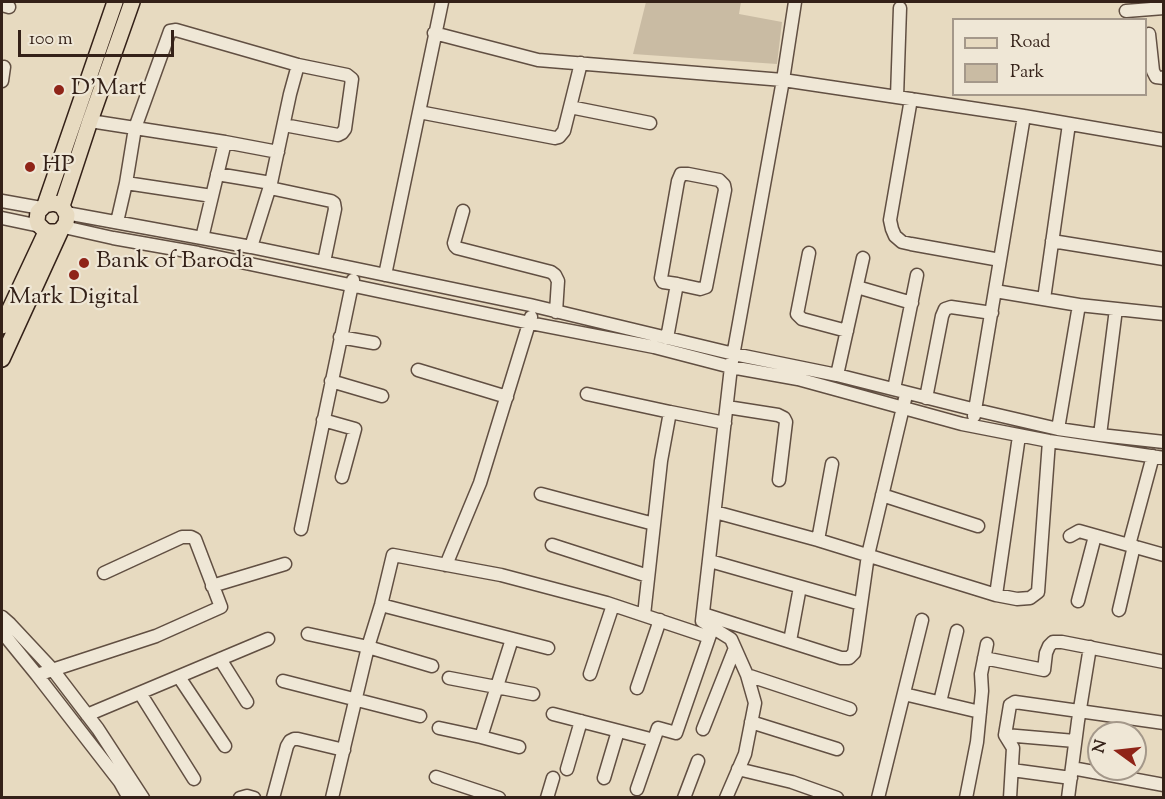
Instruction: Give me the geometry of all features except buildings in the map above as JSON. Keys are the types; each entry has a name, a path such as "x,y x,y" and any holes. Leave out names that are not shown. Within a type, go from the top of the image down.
{"main road":[{"path":"56,222 37,216 43,206 115,2"},
{"path":"2,359 56,222 132,2"},
{"path":"2,326 56,222 54,203 43,206"}],"street":[{"path":"385,275 442,2"},
{"path":"711,632 702,621 732,361 795,2"},
{"path":"1133,7 1164,8"},
{"path":"897,97 900,8"},
{"path":"117,222 135,128 170,31 177,30 298,65 347,75 352,79 345,129 342,133 338,135 284,125"},
{"path":"434,33 538,60 783,80 1024,116 1164,140"},
{"path":"1149,34 1153,71 1156,76 1164,78"},
{"path":"419,112 555,138 562,135 581,63"},
{"path":"251,248 271,185 298,65"},
{"path":"2,81 4,67"},
{"path":"911,99 890,220 891,229 902,242 1000,260"},
{"path":"570,107 650,123"},
{"path":"972,426 1024,116"},
{"path":"90,121 225,142 278,153"},
{"path":"1044,299 1069,124"},
{"path":"202,238 225,142"},
{"path":"217,174 271,185 334,203 336,209 324,262"},
{"path":"681,174 719,180 723,182 725,190 706,287 700,289 677,284 663,282 661,278 678,181 681,174"},
{"path":"126,183 212,196"},
{"path":"2,201 43,206"},
{"path":"463,211 454,243 457,248 555,274 558,281 556,312"},
{"path":"2,218 56,222 117,222 355,268 533,306 667,338 732,361 972,426 1019,436 1158,457 1132,546 1119,610"},
{"path":"56,222 113,238 198,253 530,323 732,361 837,375 1058,429 1164,442"},
{"path":"1052,241 1164,259"},
{"path":"809,253 797,314 802,319 847,331"},
{"path":"837,375 863,258"},
{"path":"301,529 355,268"},
{"path":"703,614 841,658 849,658 854,652 868,555 903,407 900,391 917,275"},
{"path":"667,338 677,284"},
{"path":"857,287 912,303"},
{"path":"995,291 1078,305 1164,314"},
{"path":"1058,429 1078,305"},
{"path":"446,565 480,483 530,323 533,306"},
{"path":"927,398 945,309 951,307 992,313"},
{"path":"1100,435 1116,309"},
{"path":"340,337 374,343"},
{"path":"418,370 507,397"},
{"path":"331,381 382,396"},
{"path":"587,394 725,423"},
{"path":"727,407 778,415 784,418 786,422 779,480"},
{"path":"644,615 661,461 670,411"},
{"path":"323,420 355,429 342,477"},
{"path":"996,595 1019,436"},
{"path":"715,512 818,540 996,595 1017,599 1030,598 1038,592 1049,441"},
{"path":"818,540 832,464"},
{"path":"541,494 654,524"},
{"path":"882,495 978,526"},
{"path":"1070,536 1080,531 1164,555"},
{"path":"1078,601 1095,536"},
{"path":"37,675 156,636 221,607 195,539 182,537 104,573"},
{"path":"552,545 648,576"},
{"path":"332,798 393,555 501,575 731,639 747,675 755,703 745,754 726,798"},
{"path":"710,561 861,604"},
{"path":"213,585 285,564"},
{"path":"790,641 800,587"},
{"path":"381,605 548,648"},
{"path":"590,674 613,605"},
{"path":"2,617 52,670 87,715 129,775 142,798"},
{"path":"637,688 660,620"},
{"path":"878,798 922,620"},
{"path":"940,702 957,631"},
{"path":"2,632 120,782 129,798"},
{"path":"637,789 658,728 676,733 711,632"},
{"path":"308,634 432,666"},
{"path":"87,715 268,639"},
{"path":"481,737 512,639"},
{"path":"984,658 1044,670 1049,646 1053,642 1062,642 1164,662"},
{"path":"966,798 977,742 982,691 981,674 987,644"},
{"path":"1068,798 1090,647"},
{"path":"703,729 735,648"},
{"path":"220,659 247,702"},
{"path":"747,675 850,709"},
{"path":"179,677 225,746"},
{"path":"449,678 533,694"},
{"path":"283,681 420,716"},
{"path":"140,693 194,779"},
{"path":"904,694 980,712"},
{"path":"1010,798 1013,748 1005,735 1010,705 1015,702 1164,723"},
{"path":"553,714 654,740"},
{"path":"567,769 581,721"},
{"path":"751,722 837,749"},
{"path":"439,728 519,747"},
{"path":"604,778 618,731"},
{"path":"1005,735 1075,741"},
{"path":"273,798 290,741 298,739 344,750"},
{"path":"684,798 698,761"},
{"path":"738,769 792,782 837,798"},
{"path":"1012,770 1071,773 1164,785"},
{"path":"436,777 499,798"},
{"path":"547,798 553,778"},
{"path":"114,798 120,782"},
{"path":"240,798 247,796 254,798"}],"green space":[{"path":"646,2 741,2 739,14 782,22 777,64 633,54"}],"place":[{"name":"D'Mart","path":"59,90"},
{"name":"HP","path":"30,167"},
{"name":"Bank of Baroda","path":"84,263"},
{"name":"Mark Digital","path":"74,275"}]}
